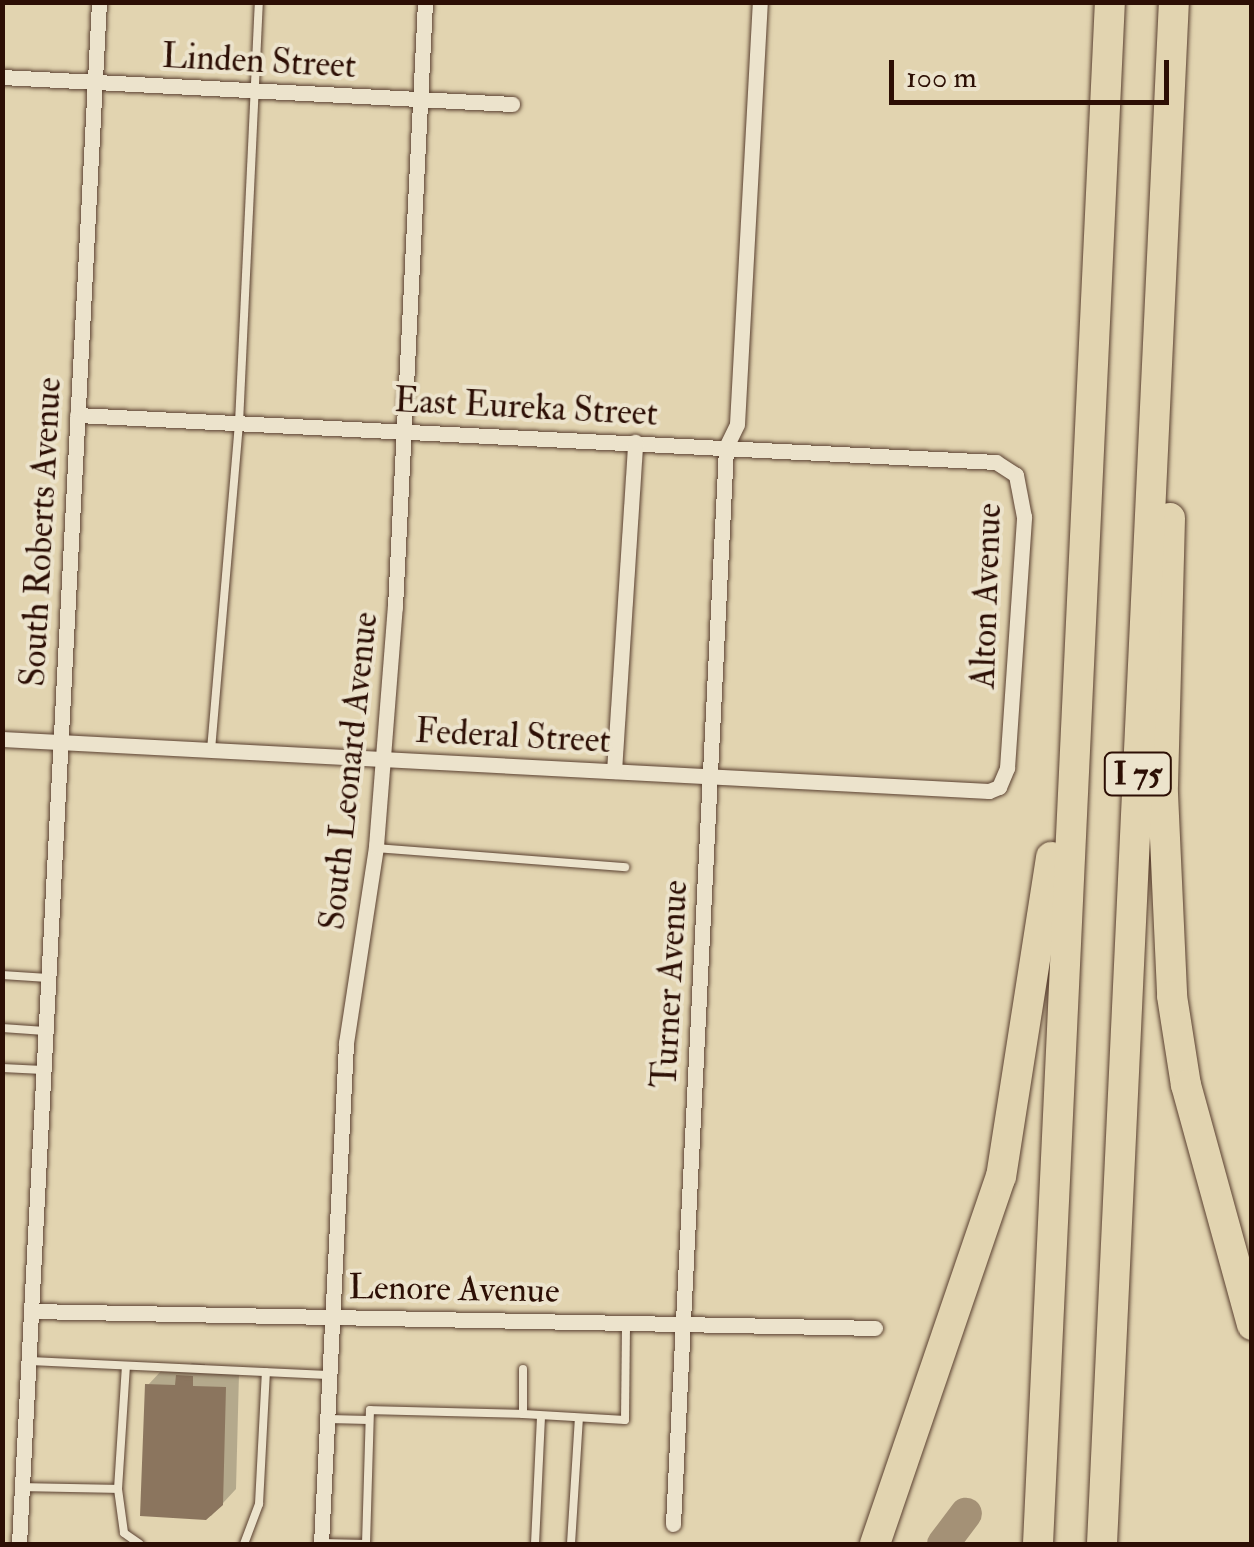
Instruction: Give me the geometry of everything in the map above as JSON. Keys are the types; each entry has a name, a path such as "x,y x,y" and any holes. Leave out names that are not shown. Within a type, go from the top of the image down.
{"highway":[{"name":"I 75","path":"1038,1544 1110,2"},
{"name":"I 75","path":"1102,1544 1174,2"},
{"path":"1185,2 1164,896 1186,1086 1252,1324"},
{"path":"875,1544 991,1217 1012,1128 1050,872 1074,441 1093,353"}],"street":[{"name":"South Roberts Avenue","path":"19,1544 99,2"},
{"name":"South Leonard Avenue","path":"321,1544 346,1043 376,848 404,431 425,2"},
{"name":"Turner Avenue","path":"673,1524 726,447 737,424 760,2"},
{"name":"Linden Street","path":"2,77 512,104"},
{"name":"East Eureka Street","path":"77,415 973,459"},
{"path":"614,771 635,442"},
{"name":"Alton Avenue","path":"973,459 1007,467 1022,495 1007,768"},
{"name":"Federal Street","path":"2,739 988,791 999,788 1007,768"},
{"name":"Lenore Avenue","path":"31,1310 875,1328"}],"lane":[{"path":"211,750 238,423 260,2"},
{"path":"376,848 625,867"},
{"path":"2,974 48,978"},
{"path":"2,1028 46,1031"},
{"path":"2,1068 43,1070"},
{"path":"321,1544 366,1544 370,1410 626,1420 626,1323"},
{"path":"28,1361 330,1375"},
{"path":"126,1366 118,1489 124,1533 140,1544"},
{"path":"523,1370 523,1414"},
{"path":"244,1544 259,1504 266,1372"},
{"path":"536,1544 541,1416"},
{"path":"571,1544 580,1418"},
{"path":"328,1419 370,1420"},
{"path":"22,1486 118,1489"}],"building":[{"path":"176,1375 193,1376 193,1386 226,1387 223,1505 206,1520 140,1516 145,1384 175,1385"}],"waterway":[{"path":"943,1544 966,1514"}]}
